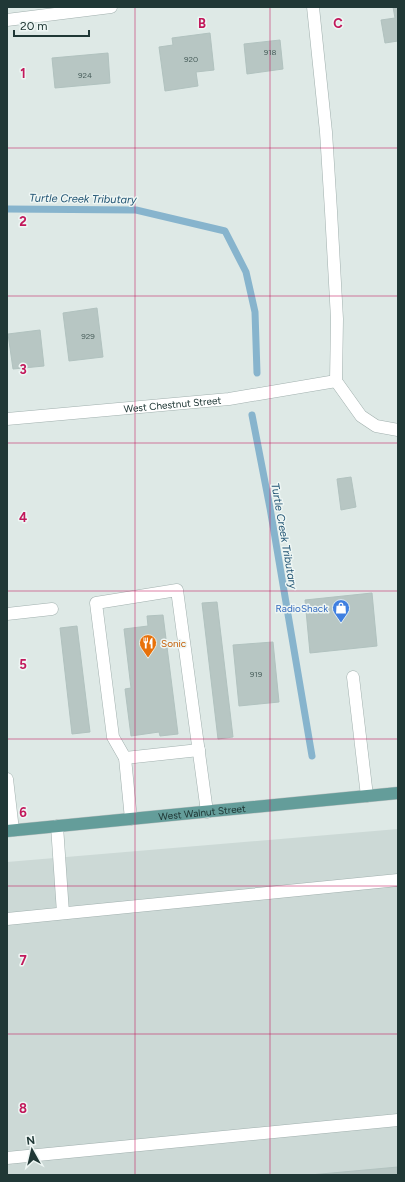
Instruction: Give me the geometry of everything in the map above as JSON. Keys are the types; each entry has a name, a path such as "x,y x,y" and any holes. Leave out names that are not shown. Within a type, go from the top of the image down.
{"main road":[{"name":"West Walnut Street","path":"10,830 398,793"}],"street":[{"path":"7,20 111,7"},
{"path":"313,7 326,132 337,319 336,381 361,416 376,426 398,430"},
{"name":"West Chestnut Street","path":"7,419 228,398 336,381"},
{"path":"131,819 125,758 113,737 96,603 177,590 208,812"},
{"path":"7,614 52,609"},
{"path":"352,677 367,796"},
{"path":"125,758 199,750"},
{"path":"7,779 10,830"},
{"path":"57,826 63,913"},
{"path":"7,919 398,880"},
{"path":"7,1158 398,1120"}],"shaded area":[{"path":"398,829 398,1175 7,1175 7,862"}],"building":[{"path":"393,7 398,7 398,41 385,43 381,20 395,18"},
{"path":"210,33 214,70 196,72 198,86 165,91 159,47 173,45 172,38"},
{"path":"280,40 283,69 247,74 244,44"},
{"path":"108,53 110,83 55,88 52,58"},
{"path":"97,308 103,357 69,361 63,313"},
{"path":"40,330 44,366 13,369 8,334"},
{"path":"351,477 356,507 341,510 337,479"},
{"name":"RadioShack","path":"372,593 377,646 310,653 305,600"},
{"path":"217,602 233,737 218,739 202,603"},
{"name":"Sonic","path":"163,615 178,734 160,736 159,732 131,736 125,689 131,688 124,629 148,626 147,616"},
{"path":"77,626 90,732 72,734 60,628"},
{"path":"273,642 279,702 239,706 233,645"},
{"path":"398,1167 398,1175 310,1175"}],"waterway":[{"name":"Turtle Creek Tributary","path":"7,209 136,210 225,231 246,272 255,312 257,373"},
{"name":"Turtle Creek Tributary","path":"252,415 270,508 312,756"}],"place":[{"name":"RadioShack","path":"341,623"},
{"name":"Sonic","path":"148,658"}]}
